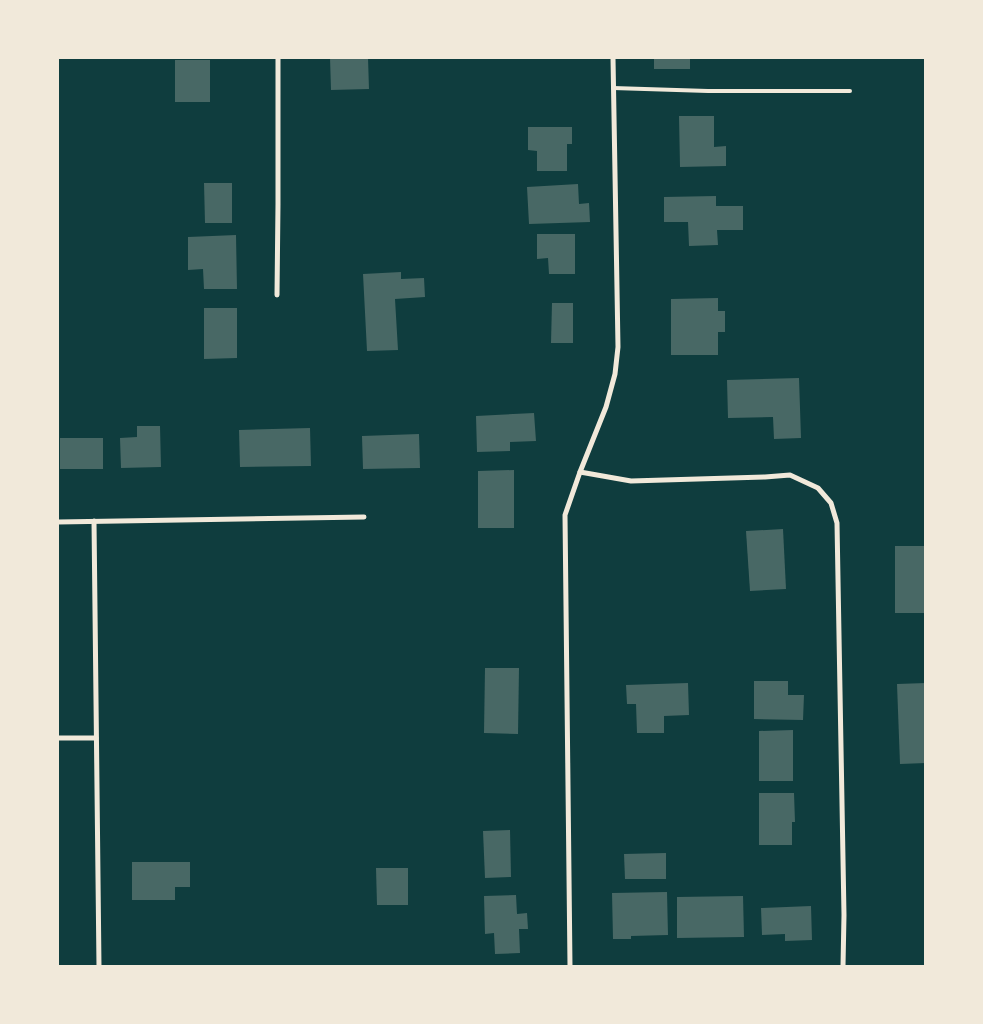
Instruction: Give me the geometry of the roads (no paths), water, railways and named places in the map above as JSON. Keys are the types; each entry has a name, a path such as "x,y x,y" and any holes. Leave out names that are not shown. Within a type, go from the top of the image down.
{"street":[{"path":"277,295 278,58"},
{"path":"570,966 565,515 606,407 615,374 618,347 613,58"},
{"path":"580,472 631,481 790,475 818,488 831,503 837,523 844,905 843,966"},
{"path":"58,522 364,516"},
{"path":"94,521 99,966"},
{"path":"58,738 96,738"}],"lane":[{"path":"613,88 708,91 850,91"}]}
